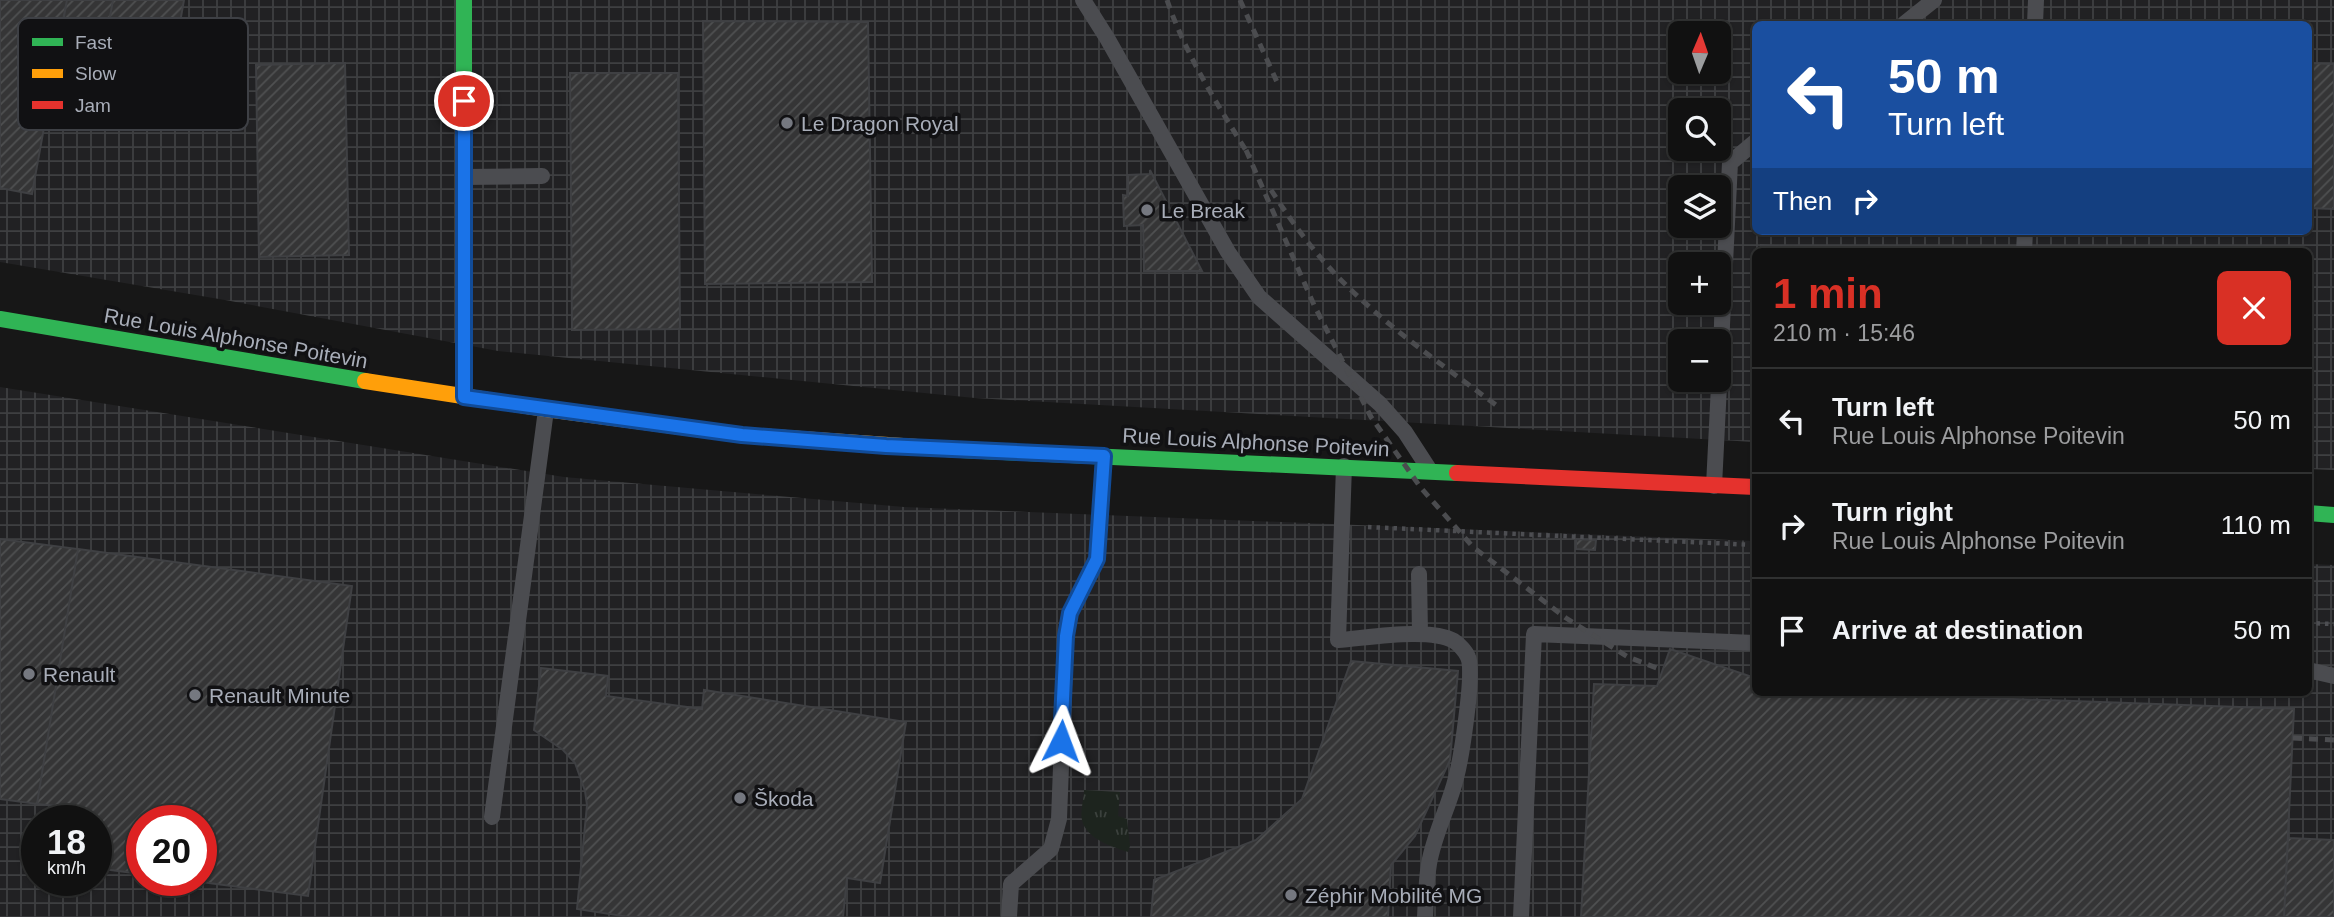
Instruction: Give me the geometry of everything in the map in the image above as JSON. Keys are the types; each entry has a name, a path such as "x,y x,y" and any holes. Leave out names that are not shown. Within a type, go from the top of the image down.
{"street":[{"path":"464,0 464,397"},
{"name":"Rue Louis Alphonse Poitevin","path":"0,319 546,410 742,435 886,446 1752,487"},
{"path":"2312,513 2334,514"}],"lane":[{"path":"1083,0 1228,252 1259,297 1380,404 1405,432 1430,472"},
{"path":"1907,21 1934,0"},
{"path":"2035,21 2036,0"},
{"path":"1714,486 1730,163 1752,145"},
{"path":"464,177 542,176"},
{"path":"492,817 546,410"},
{"path":"1009,917 1011,884 1051,849 1059,819 1066,636 1070,613 1097,559 1104,456"},
{"path":"1344,467 1338,640 1439,635 1456,642 1469,657 1465,729 1456,778 1435,837 1429,864 1425,917"},
{"path":"1419,574 1420,634"},
{"path":"1521,917 1534,634 1752,643"},
{"path":"2312,671 2334,676"}],"path":[{"path":"1341,526 1752,545"},
{"path":"2312,623 2334,624"}],"shaded area":[{"path":"0,0 2334,0 2334,470 2312,469 2312,248 1752,248 1752,442 975,398 498,351 225,300 0,262"},
{"path":"0,387 564,477 904,507 1752,541 1752,696 2312,696 2312,564 2334,565 2334,917 0,917"}],"green space":[{"path":"1084,790 1120,792 1118,816 1127,819 1130,846 1128,852 1094,837 1085,827 1082,820"}],"building":[{"path":"0,0 67,0 64,18 18,18 18,130 44,130 32,194 0,188"},
{"path":"67,0 113,0 110,18 63,18"},
{"path":"113,0 184,0 181,18 110,18"},
{"name":"Le Dragon Royal","path":"703,21 868,22 872,282 705,284"},
{"path":"345,63 349,255 259,257 256,65"},
{"path":"2312,63 2334,64 2334,209 2312,208"},
{"path":"570,73 678,73 680,329 572,330"},
{"name":"Le Break","path":"1150,170 1202,271 1144,271 1143,225 1124,226 1123,195 1128,196 1128,175 1150,174"},
{"path":"1761,245 1794,247 1794,248 1761,248"},
{"name":"Renault","path":"0,539 78,549 37,804 0,799"},
{"path":"1576,539 1596,540 1595,550 1576,549"},
{"name":"Renault Minute","path":"78,549 352,586 308,896 217,884 217,805 126,805 126,872 112,870 112,805 37,804"},
{"path":"1670,649 1752,677 1752,696 1931,696 2294,709 2284,917 1581,917 1594,684 1657,686"},
{"path":"1351,661 1458,671 1450,760 1415,836 1391,865 1388,917 1151,917 1154,880 1256,840 1302,799"},
{"name":"Škoda","path":"541,668 608,676 606,696 702,709 704,690 906,722 880,883 847,878 843,917 629,917 577,909 587,805 585,791 575,763 563,750 534,730"},
{"path":"2288,838 2334,840 2334,917 2284,917"}],"railway":[{"path":"1167,0 1193,61 1250,157"},
{"path":"1240,0 1277,82"},
{"path":"1246,150 1314,305 1371,417 1421,488 1473,547 1566,618 1628,657 1662,670"},
{"path":"1271,190 1306,240 1348,287 1403,335 1500,408"},
{"path":"2293,738 2334,740"}],"traffic: fast":[{"path":"464,0 464,397"},
{"path":"0,319 365,381"},
{"path":"961,450 1457,473"},
{"path":"2312,513 2334,515"}],"traffic: slow":[{"path":"365,381 742,435 961,450"}],"traffic: jam":[{"path":"1457,473 1752,487"}],"place":[{"name":"Le Dragon Royal","path":"787,123"},
{"name":"Le Break","path":"1147,210"},
{"name":"Renault","path":"29,674"},
{"name":"Renault Minute","path":"195,695"},
{"name":"Škoda","path":"740,798"},
{"name":"Zéphir Mobilité MG","path":"1291,895"}],"route":[{"path":"464,101 464,397 742,435 886,446 1104,456 1097,559 1070,613 1066,636 1061,741"}]}
